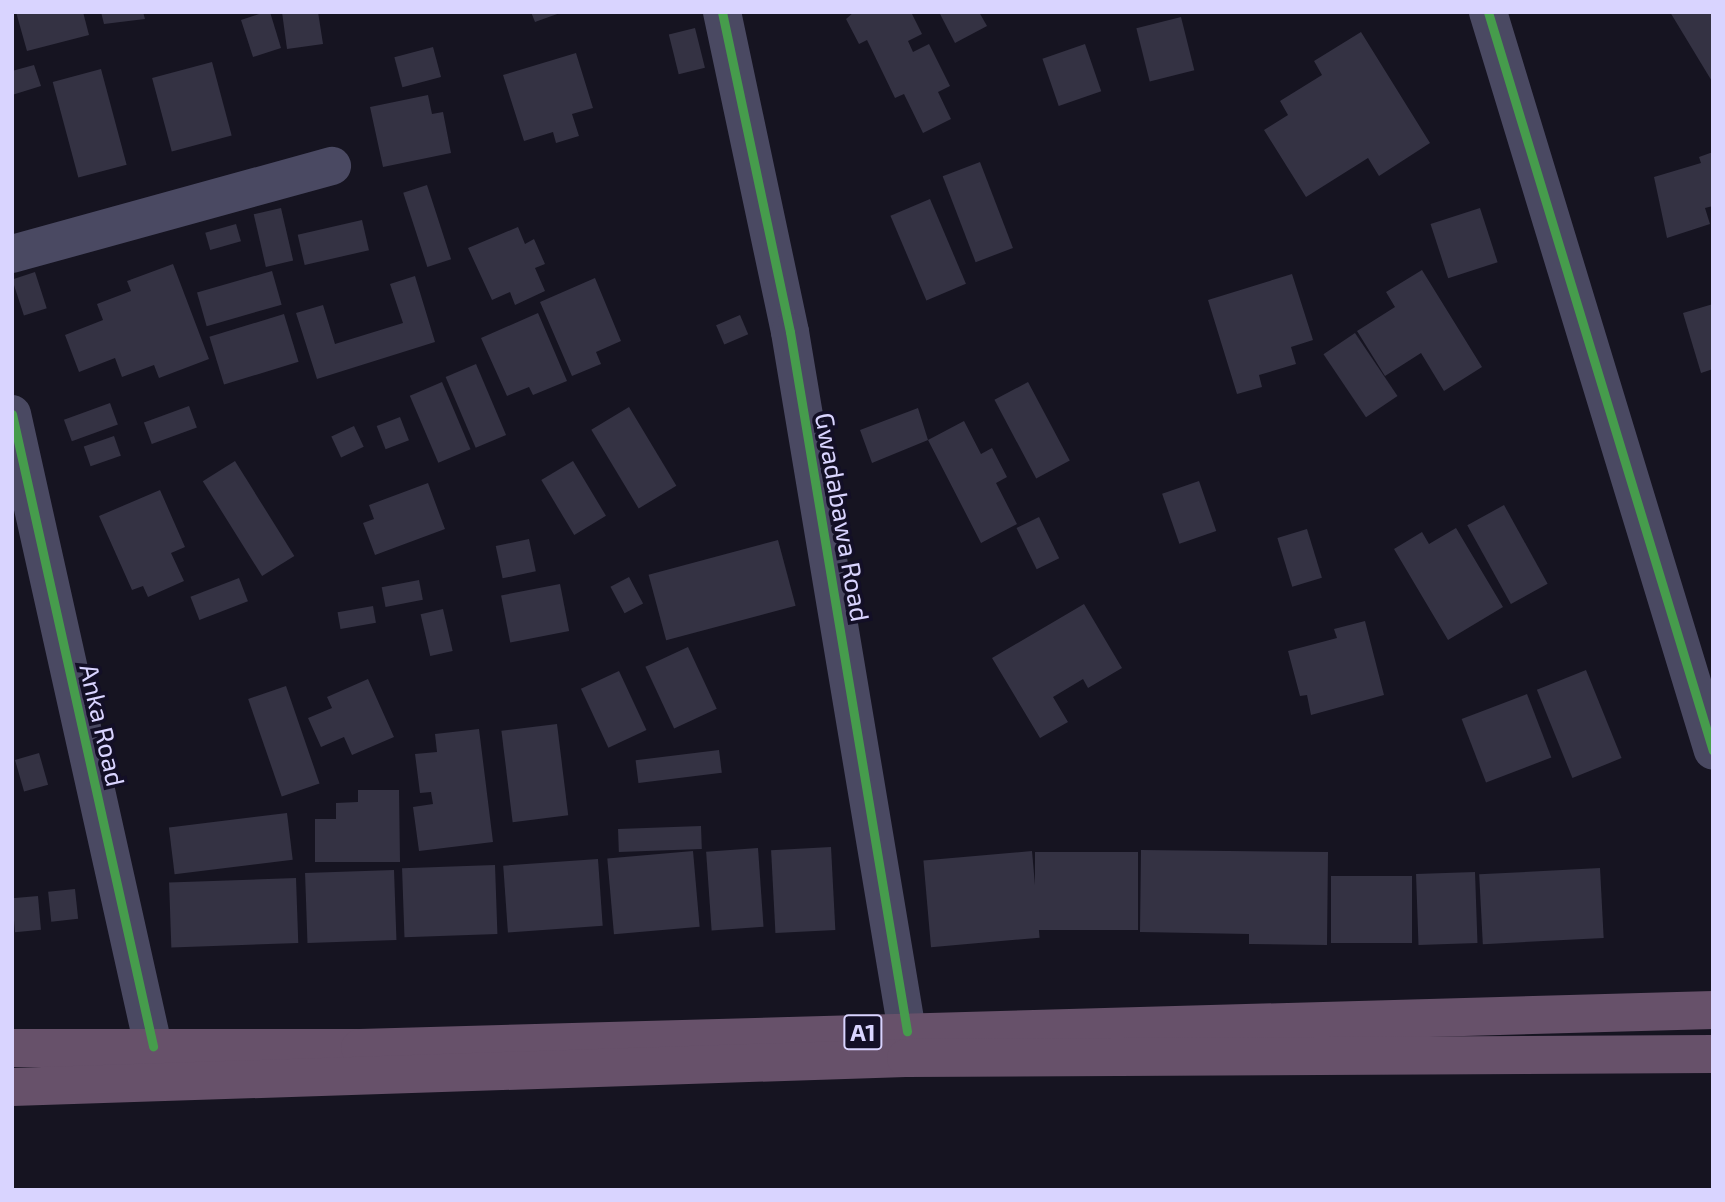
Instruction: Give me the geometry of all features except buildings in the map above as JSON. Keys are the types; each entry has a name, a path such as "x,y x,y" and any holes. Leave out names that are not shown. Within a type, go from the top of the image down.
{"highway":[{"name":"A1","path":"12,1048 360,1048 1713,1010"},
{"name":"A1","path":"12,1087 906,1058 1713,1054"}],"street":[{"name":"Gwadabawa Road","path":"722,12 790,332 907,1031"},
{"path":"1488,12 1713,751"},
{"path":"12,254 332,166"},
{"name":"Anka Road","path":"12,414 153,1046"}],"cycle path":[{"path":"722,12 790,332 907,1031"},
{"path":"1488,12 1713,751"},
{"path":"12,414 153,1046"}]}
